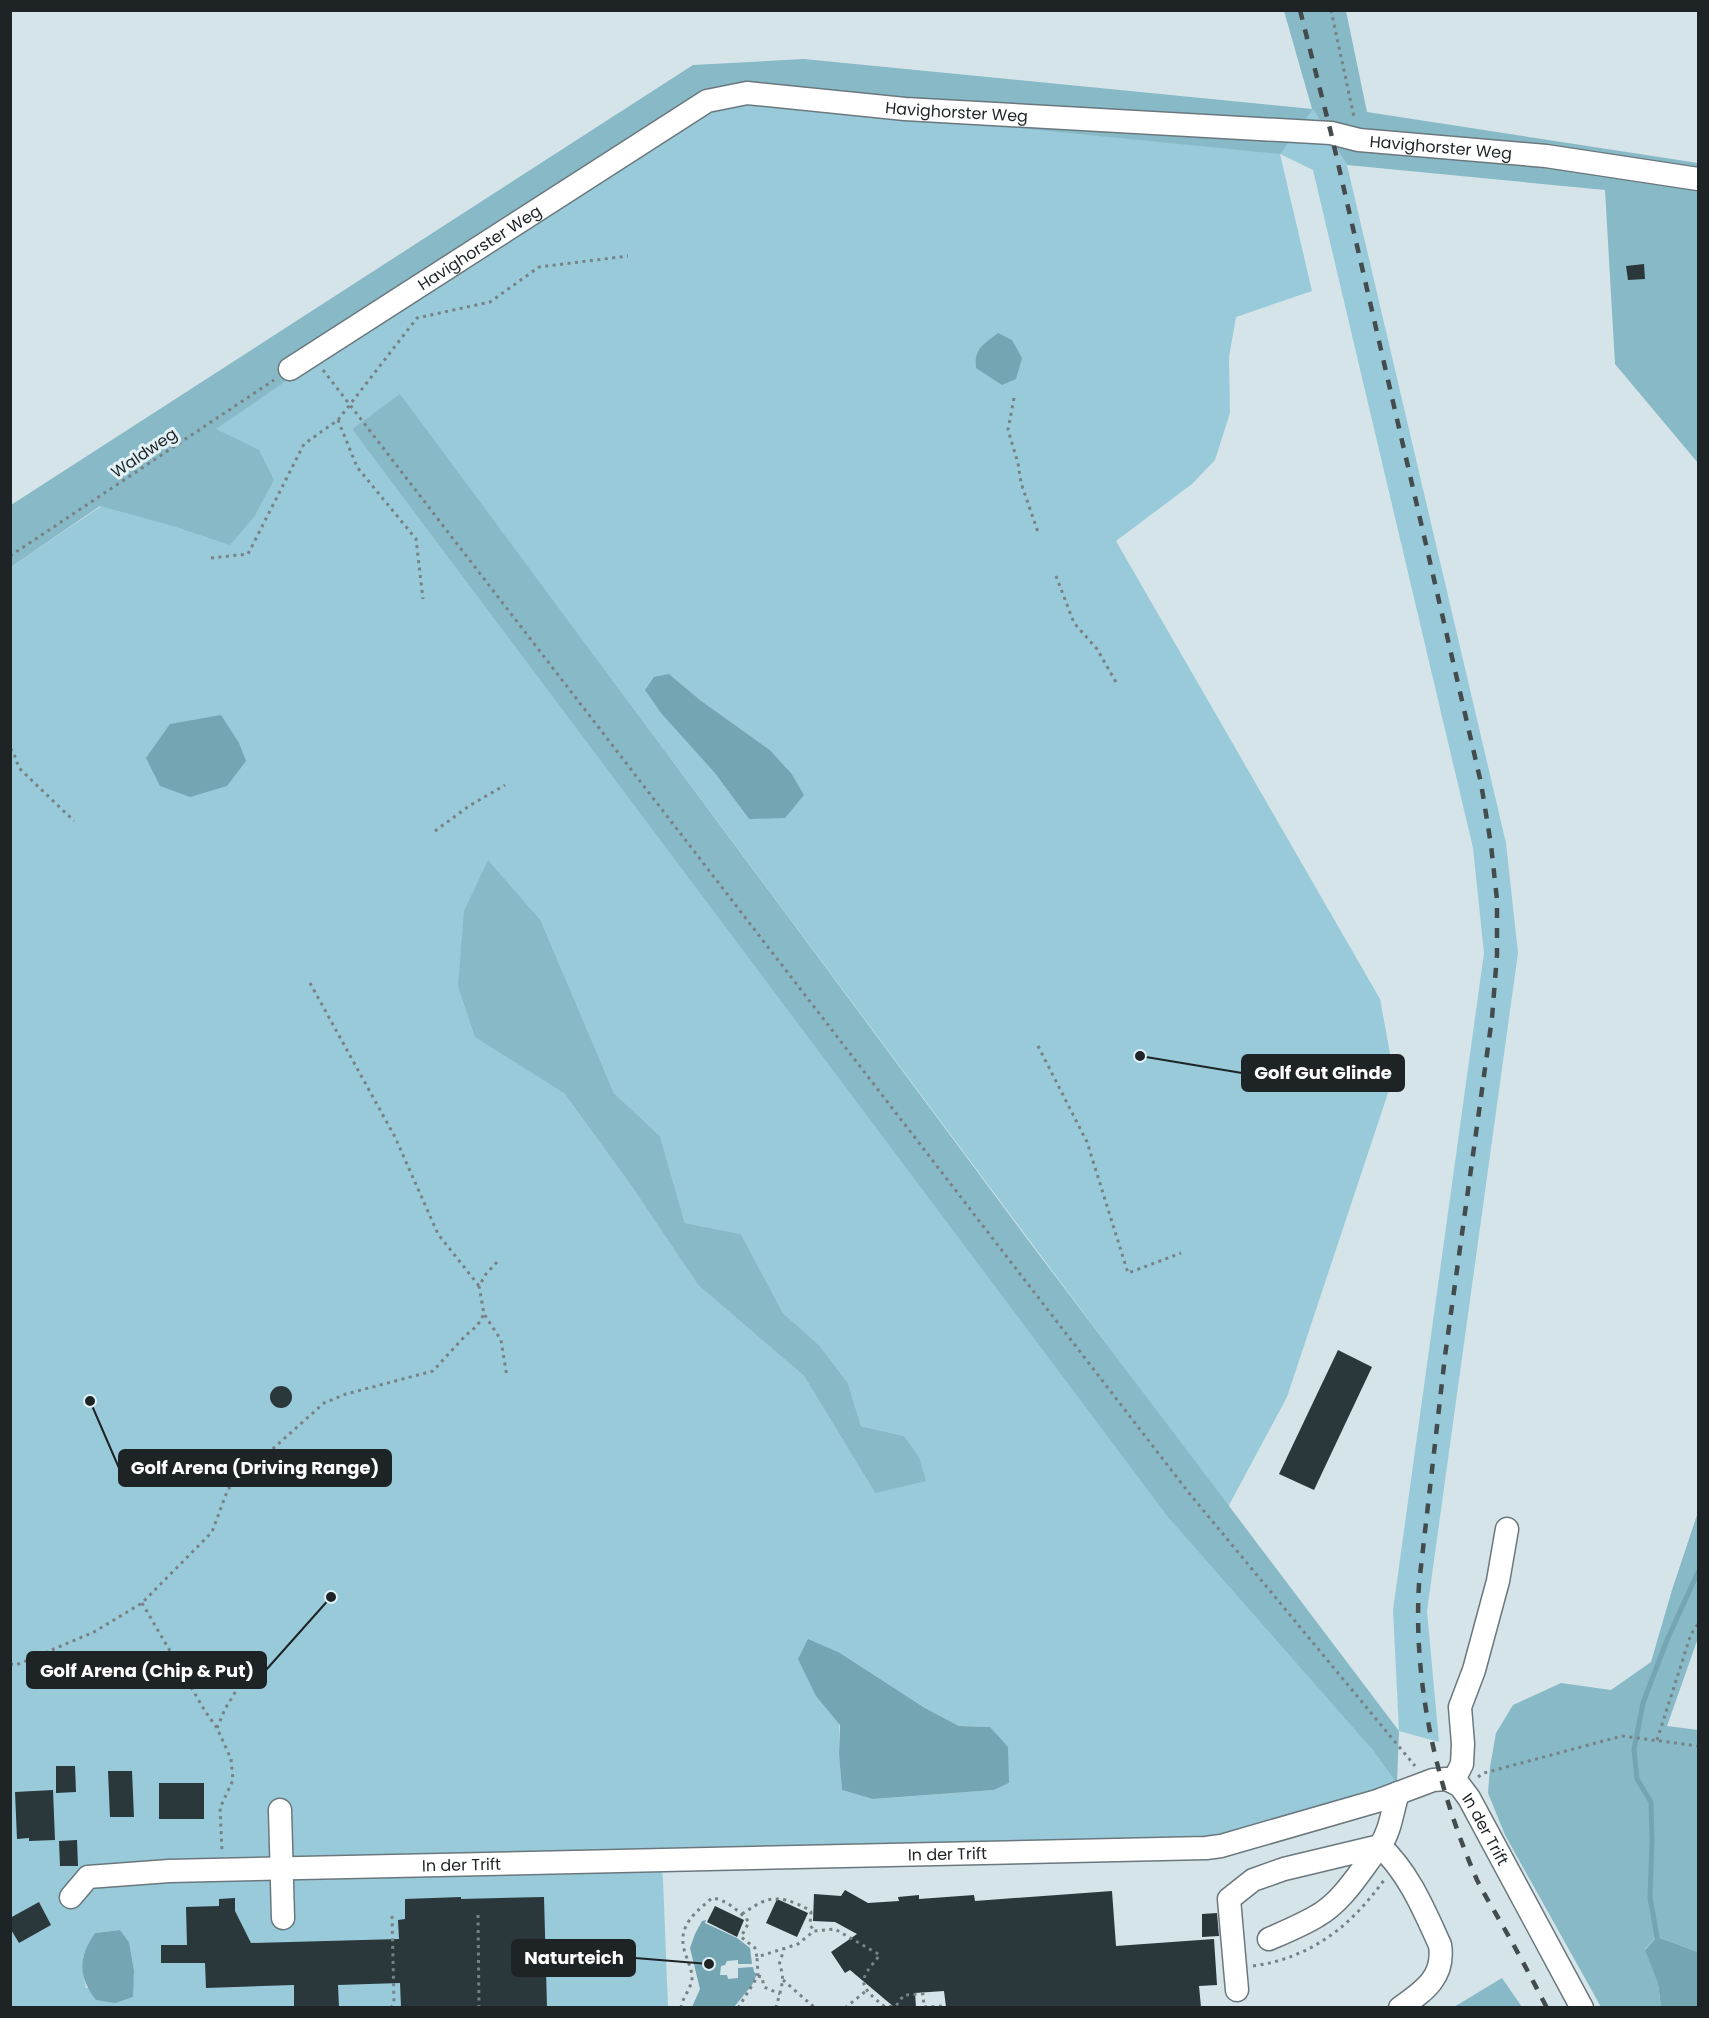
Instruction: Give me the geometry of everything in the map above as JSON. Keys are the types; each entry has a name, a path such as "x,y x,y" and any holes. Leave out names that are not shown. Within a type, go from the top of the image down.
{"street":[{"name":"Havighorster Weg","path":"290,369 707,101 747,93 905,109 1331,133 1359,140 1546,156 1698,179"},
{"path":"1457,1784 1462,1764 1463,1744 1460,1707 1474,1670 1498,1581 1507,1529"},
{"name":"In der Trift","path":"71,1897 88,1877 170,1871 1206,1848 1255,1836 1441,1779 1457,1784 1469,1798 1582,2007"},
{"path":"1269,1939 1318,1916 1353,1881 1388,1835 1391,1814 1398,1793"},
{"path":"280,1810 283,1918"},
{"path":"1237,1990 1229,1899 1253,1880 1284,1869 1380,1846"},
{"path":"1380,1846 1395,1859 1420,1900 1440,1945 1442,1956 1436,1976 1400,2007"}],"path":[{"path":"1331,10 1359,140"},
{"path":"211,558 248,554 304,444 338,420 417,318 490,302 539,267 628,256"},
{"path":"312,354 1190,1493 1409,1756 1426,1782"},
{"name":"Waldweg","path":"10,556 290,369"},
{"path":"1014,398 1008,430 1039,535"},
{"path":"338,420 357,466 416,539 423,599"},
{"path":"1056,576 1074,623 1097,649 1117,684"},
{"path":"10,749 13,751 19,768 74,821"},
{"path":"435,831 505,785"},
{"path":"310,983 395,1137 438,1234 479,1286 484,1314 501,1340 507,1377"},
{"path":"1038,1046 1087,1142 1128,1273 1181,1253"},
{"path":"479,1286 486,1274 497,1263"},
{"path":"10,1664 16,1665 94,1632 142,1603 212,1532 228,1490 320,1407 346,1394 433,1371 477,1326 484,1314"},
{"path":"142,1603 225,1742 231,1759 233,1780 220,1808 222,1870"},
{"path":"1657,1740 1691,1634 1698,1624"},
{"path":"217,1728 225,1709 242,1682"},
{"path":"1457,1784 1484,1773 1623,1736 1698,1746"},
{"path":"742,1914 773,1897 785,1899 811,1912 810,1925 814,1931"},
{"path":"681,2007 692,1979 682,1933 690,1917 712,1898 721,1899 742,1914 748,1922 741,1937 755,1948 758,1976 738,2007"},
{"path":"392,1915 394,2003 392,2007"},
{"path":"478,1915 479,2007"},
{"path":"757,1957 798,1944 814,1931 835,1929 880,1955 865,1973 863,1984 866,1992 885,2007 896,2006 904,1995 923,1994 924,2007 946,2006"},
{"path":"776,2007 783,1980 783,1970 779,1965 784,1948"},
{"path":"758,1976 762,1977 764,1987 780,1994"},
{"path":"783,1980 815,2007"},
{"path":"844,2007 866,1992"}],"shaded area":[{"path":"1284,11 1346,11 1367,112 1698,163 1698,463 1615,364 1605,190 1347,165 1313,109 1280,154 747,101 702,113 307,367 216,429 259,450 274,480 254,517 230,545 173,526 100,506 11,567 11,505 693,65 804,59 1312,109"},
{"path":"747,101 1313,109 1347,165 1506,843 1518,953 1427,1611 1439,1742 1399,1731 1393,1610 1484,953 1473,848 1313,170 1280,154 1312,291 1236,317 1229,357 1230,413 1215,460 1192,484 1116,541 1380,999 1394,1075 1287,1397 1228,1507 400,395 352,429 1397,1784 1235,1834 1204,1839 660,1849 668,2007 11,2008 11,567 307,367 702,113","holes":["669,674 700,700 770,750 791,773 749,819 714,772","541,921 614,1093 660,1136 685,1223 741,1234 783,1313 819,1345 848,1383 861,1426 904,1436 875,1493 804,1376 698,1285 630,1184 564,1093","840,1653 925,1708 959,1726 990,1727 1009,1783 994,1790 874,1799 842,1790 839,1754","120,1930 129,1942 134,1970 133,1982 86,1988 83,1959 95,1933"]},
{"path":"998,333 1012,340 1022,358 1016,379 1002,385 976,368 978,351"},
{"path":"400,394 1034,1248 1399,1731 1397,1784 1372,1749 1168,1517 352,429"},
{"path":"669,674 700,700 770,750 791,773 804,795 785,818 749,819 714,772 661,713 645,690 654,677"},
{"path":"221,715 239,743 246,761 227,786 190,797 160,786 146,758 170,724"},
{"path":"488,860 541,921 614,1093 660,1136 685,1223 741,1234 783,1313 819,1345 848,1383 861,1426 904,1436 919,1457 926,1481 875,1493 804,1376 698,1285 630,1184 564,1093 475,1037 458,986 464,911"},
{"path":"1698,1512 1698,1638 1667,1726 1698,1730 1698,1952 1657,1937 1645,1949 1658,1984 1661,2007 1601,2007 1505,1835 1488,1793 1496,1733 1513,1705 1561,1683 1611,1690 1651,1662"},
{"path":"808,1639 840,1653 925,1708 959,1726 990,1727 1008,1747 1009,1783 994,1790 873,1799 842,1790 839,1754 840,1725 816,1696 798,1659"},
{"path":"706,1920 705,1923 737,1938 750,1948 752,1964 738,1964 738,1960 727,1961 721,1966 720,1975 727,1975 728,1979 738,1978 738,1968 753,1967 757,1974 752,1985 734,2007 692,2007 700,1989 690,1948 702,1921"},
{"path":"120,1930 129,1942 134,1970 133,1997 115,2003 96,2000 83,1975 85,1950 95,1933"},
{"path":"1657,1937 1698,1952 1698,2007 1661,2007 1658,1984 1645,1950"},
{"path":"1502,1978 1522,2007 1454,2007"}],"building":[{"path":"1644,264 1645,279 1628,280 1626,266"},
{"path":"1338,1350 1372,1367 1314,1490 1279,1474"},
{"path":"281,1386 289,1389 292,1397 289,1405 281,1408 273,1405 270,1397 273,1389"},
{"path":"56,1766 75,1766 76,1792 56,1793"},
{"path":"108,1771 132,1771 134,1817 110,1817"},
{"path":"159,1783 204,1783 204,1819 159,1819"},
{"path":"53,1790 55,1840 17,1839 15,1792"},
{"path":"77,1840 78,1866 60,1866 59,1841"},
{"path":"845,1890 868,1903 899,1901 898,1897 919,1895 919,1899 974,1895 975,1901 1112,1891 1116,1946 1214,1939 1217,1985 1199,1986 1201,2007 946,2007 944,1991 915,1993 916,2007 894,2007 850,1970 845,1973 831,1952 857,1934 835,1922 813,1921 814,1894 841,1896"},
{"path":"461,1897 461,1899 544,1897 547,2007 401,2007 400,1983 338,1985 339,2007 294,2007 294,1985 206,1988 205,1963 161,1963 161,1945 187,1945 186,1907 219,1906 219,1899 235,1898 235,1911 251,1943 399,1939 398,1920 405,1919 405,1899"},
{"path":"777,1899 808,1913 797,1937 766,1923"},
{"path":"39,1902 51,1925 19,1943 10,1928 10,1918"},
{"path":"715,1906 744,1920 737,1937 707,1922"},
{"path":"1217,1913 1219,1936 1202,1937 1202,1914"}],"waterway":[{"path":"1657,1937 1650,1897 1651,1802 1637,1779 1634,1749 1643,1703 1667,1640 1698,1572"}],"railway":[{"path":"1300,10 1331,133 1481,783 1491,845 1497,900 1497,955 1492,1018 1445,1356 1419,1584 1418,1622 1424,1698 1439,1773 1450,1809 1477,1880 1547,2008"}],"place":[{"name":"Golf Gut Glinde","path":"1140,1056"},
{"name":"Golf Arena (Driving Range)","path":"90,1401"},
{"name":"Golf Arena (Chip & Put)","path":"331,1597"},
{"name":"Naturteich","path":"709,1964"}]}
